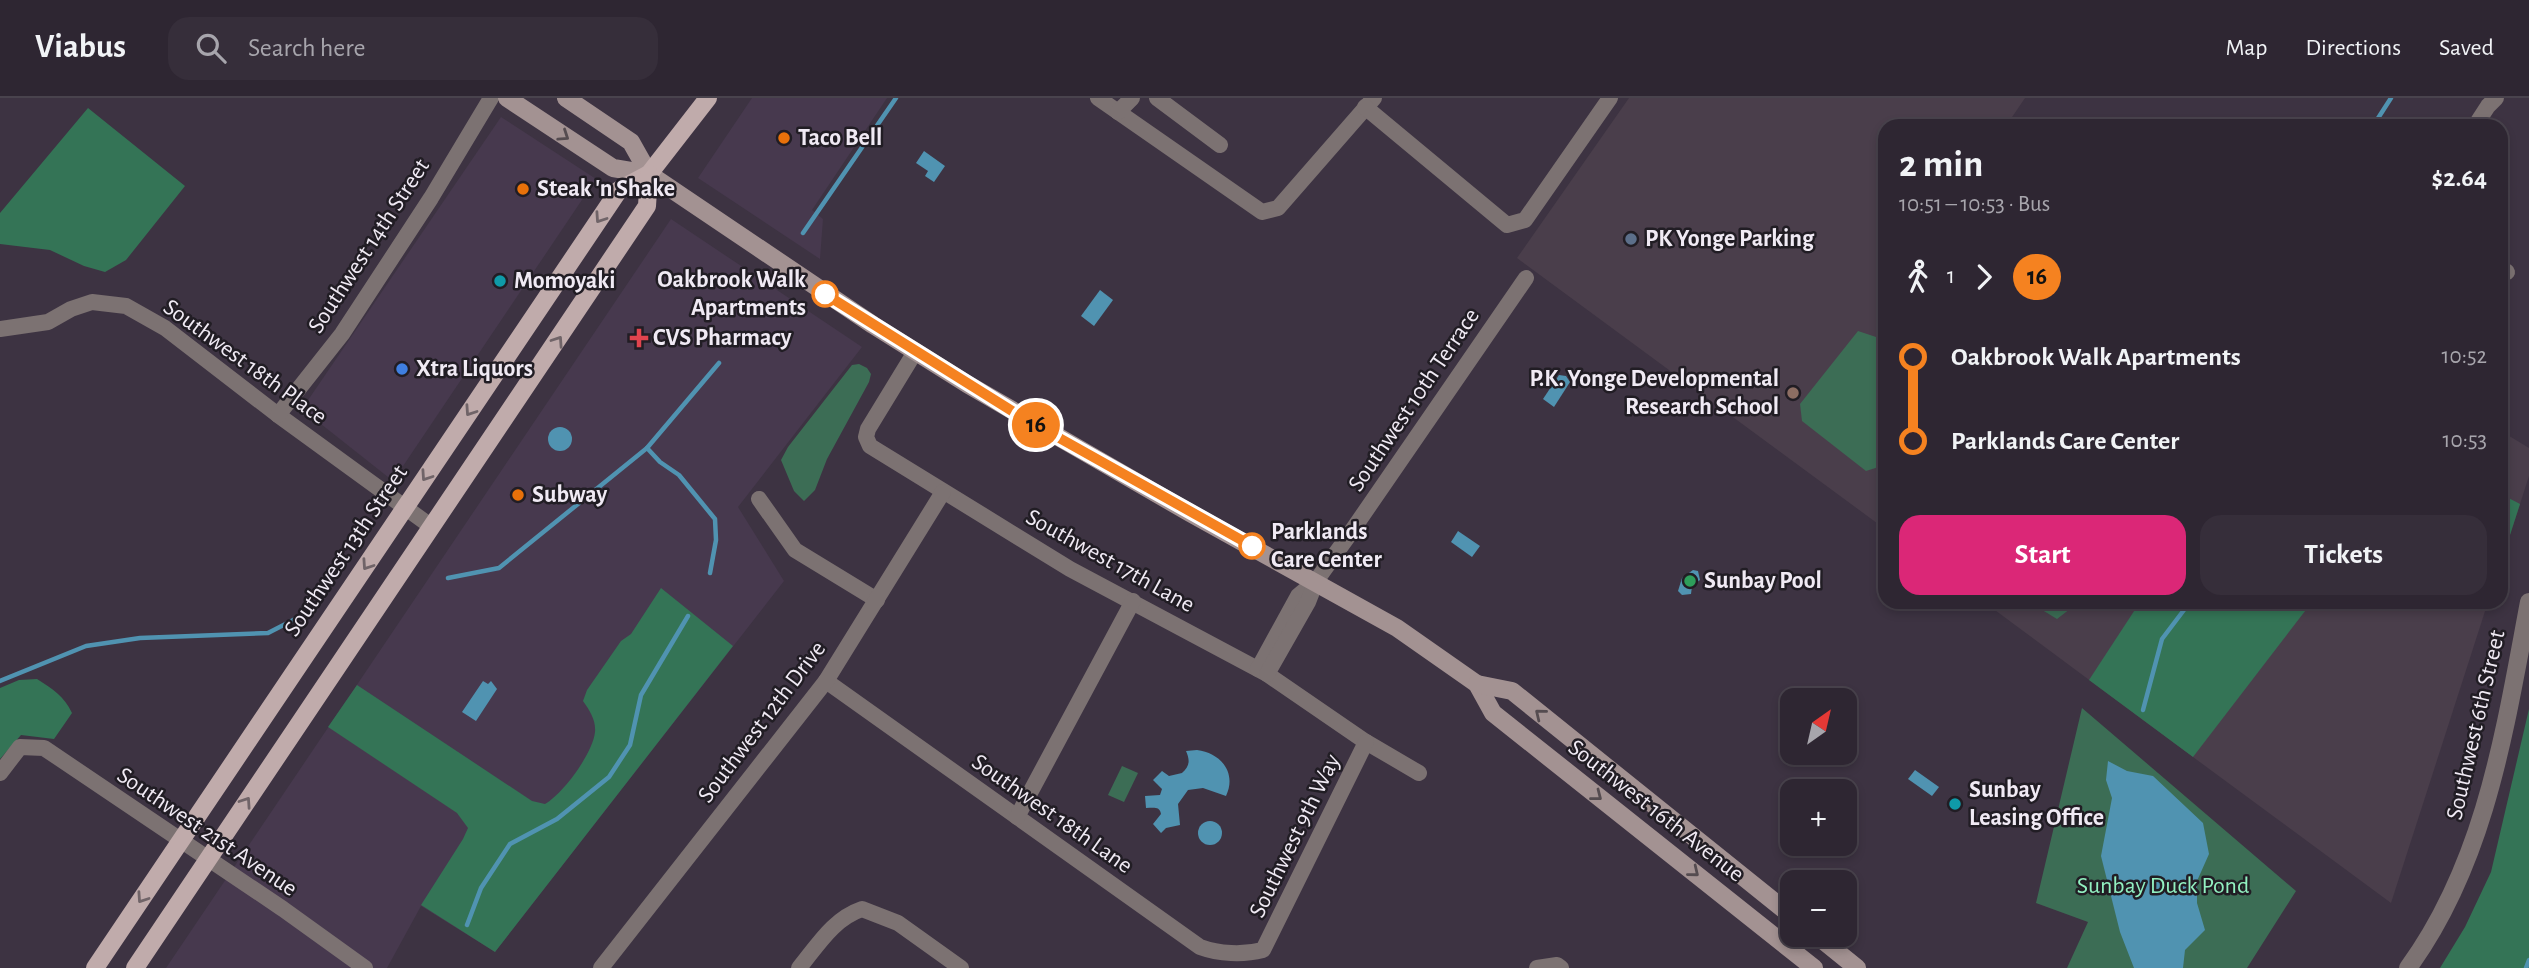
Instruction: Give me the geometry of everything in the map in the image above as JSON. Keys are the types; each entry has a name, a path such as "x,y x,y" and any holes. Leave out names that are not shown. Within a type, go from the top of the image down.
{"main road":[{"name":"Southwest 16th Avenue","path":"507,98 613,168 649,174 915,352 1020,416 1397,628 1477,684 1512,691 1780,906"},
{"name":"Southwest 16th Avenue","path":"566,98 631,142 649,174"},
{"name":"Southwest 13th Street","path":"95,968 619,190 649,174 708,98"},
{"path":"135,968 647,206 649,174"},
{"name":"Southwest 16th Avenue","path":"1477,684 1493,713 1814,968"},
{"path":"1831,947 1857,968"}],"street":[{"name":"Southwest 14th Street","path":"278,415 342,334 431,198 491,98"},
{"path":"1099,98 1262,212 1278,208 1369,103 1507,225 1525,220 1610,98"},
{"path":"1118,112 1132,98"},
{"path":"1157,98 1220,145"},
{"path":"2479,119 2496,98"},
{"name":"Southwest 10th Terrace","path":"1262,671 1308,602 1315,582 1526,278"},
{"name":"Southwest 18th Place","path":"6,327 48,323 71,309 92,302 126,306 165,327 278,415 432,527"},
{"name":"Southwest 17th Lane","path":"915,352 873,419 866,438 870,446 1070,569 1262,671 1366,742 1419,773"},
{"name":"Southwest 12th Drive","path":"601,968 826,681 943,492"},
{"path":"759,499 795,550 877,600"},
{"path":"1017,817 1133,601"},
{"name":"Southwest 6th Street","path":"2408,968 2425,946 2451,896 2480,825 2500,754 2529,602"},
{"name":"Southwest 18th Lane","path":"826,681 1200,947 1213,952 1252,953 1263,950"},
{"name":"Southwest 9th Way","path":"1263,950 1366,742"},
{"name":"Southwest 21st Avenue","path":"0,773 20,747 44,748 365,968"},
{"path":"799,968 834,925 848,914 862,909 898,923 961,968"},
{"path":"1539,967 1557,965 1562,968"}],"shaded area":[{"path":"752,98 887,98 812,210 823,219 820,259 698,178"},
{"name":"P.K. Yonge Developmental Research School","path":"1629,98 2025,98 2011,119 1878,119 1878,524 1517,258"},
{"path":"501,117 596,179 393,481 302,409"},
{"path":"671,219 862,347 738,507 784,581 495,952 421,906 387,968 166,968"},
{"path":"2508,435 2529,448 2529,476 2508,541"},
{"path":"1993,609 2486,609 2391,903"}],"green space":[{"path":"88,108 185,186 126,260 105,272 84,266 50,250 0,244 0,213"},
{"path":"1858,331 1878,338 1878,467 1866,471 1802,421 1800,404"},
{"path":"859,364 871,374 869,382 827,459 815,490 804,501 794,491 781,460 788,447 852,365"},
{"path":"2508,498 2520,504 2508,541"},
{"path":"661,588 733,646 495,952 421,905 468,828 457,813 328,727 357,685 532,801 545,804 576,772 593,741 595,724 583,701 587,690 621,641 631,634"},
{"path":"2041,609 2070,609 2057,619"},
{"path":"2135,609 2307,609 2193,757 2089,680"},
{"path":"37,679 58,693 72,713 54,739 21,735 0,759 0,688 19,680"},
{"name":"Sunbay Duck Pond","path":"2082,708 2296,891 2247,968 2067,968 2088,922 2036,903"},
{"path":"2529,709 2529,968 2440,968 2465,927 2491,872"},
{"path":"1122,766 1138,773 1124,802 1108,795"}],"water":[{"path":"924,151 945,166 934,182 925,176 928,171 916,163"},
{"path":"1100,290 1113,300 1094,326 1081,316"},
{"path":"1559,375 1566,376 1570,382 1554,407 1543,399"},
{"path":"560,427 571,434 572,439 565,450 560,451 549,444 548,439 555,428"},
{"path":"1458,531 1480,546 1472,557 1451,542"},
{"name":"Sunbay Pool","path":"1693,570 1698,571 1700,580 1692,586 1691,594 1682,595 1678,591 1682,578"},
{"path":"483,681 488,684 491,681 497,689 476,721 462,712"},
{"path":"1197,750 1213,755 1225,765 1229,780 1226,796 1203,788 1188,790 1178,804 1180,825 1166,828 1161,833 1153,824 1161,814 1160,811 1146,808 1145,796 1160,795 1162,789 1153,780 1162,771 1169,776 1182,773 1188,763 1186,751"},
{"name":"Sunbay Duck Pond","path":"2108,761 2127,771 2153,776 2203,823 2209,854 2197,881 2197,903 2205,930 2185,950 2183,968 2134,968 2120,932 2101,856 2112,798 2106,780"},
{"path":"1915,770 1939,787 1932,796 1908,779"},
{"path":"1210,821 1221,828 1222,833 1215,844 1210,845 1199,838 1198,833 1205,822"}],"waterway":[{"path":"803,233 896,98"},
{"path":"2378,119 2391,98"},
{"path":"448,578 499,568 647,448 719,363"},
{"path":"647,448 660,462 679,475 715,519 716,540 710,573"},
{"path":"2143,710 2162,639 2185,609"},
{"path":"0,681 86,646 140,638 268,633 303,615"},
{"path":"467,925 481,888 510,844 557,819 609,777 630,745 641,695 688,616"},
{"path":"2526,968 2529,960"}],"bus line":[{"name":"16","path":"825,294 1020,416 1252,546"}],"place":[{"name":"Taco Bell","path":"784,138"},
{"name":"Steak 'n Shake","path":"523,189"},
{"name":"PK Yonge Parking","path":"1631,239"},
{"name":"Momoyaki","path":"500,281"},
{"name":"Oakbrook Walk Apartments","path":"825,294"},
{"name":"CVS Pharmacy","path":"639,338"},
{"name":"Xtra Liquors","path":"402,369"},
{"name":"P.K. Yonge Developmental Research School","path":"1793,393"},
{"name":"Subway","path":"518,495"},
{"name":"Parklands Care Center","path":"1252,546"},
{"name":"Sunbay Pool","path":"1690,581"},
{"name":"Sunbay Leasing Office","path":"1955,804"}]}
